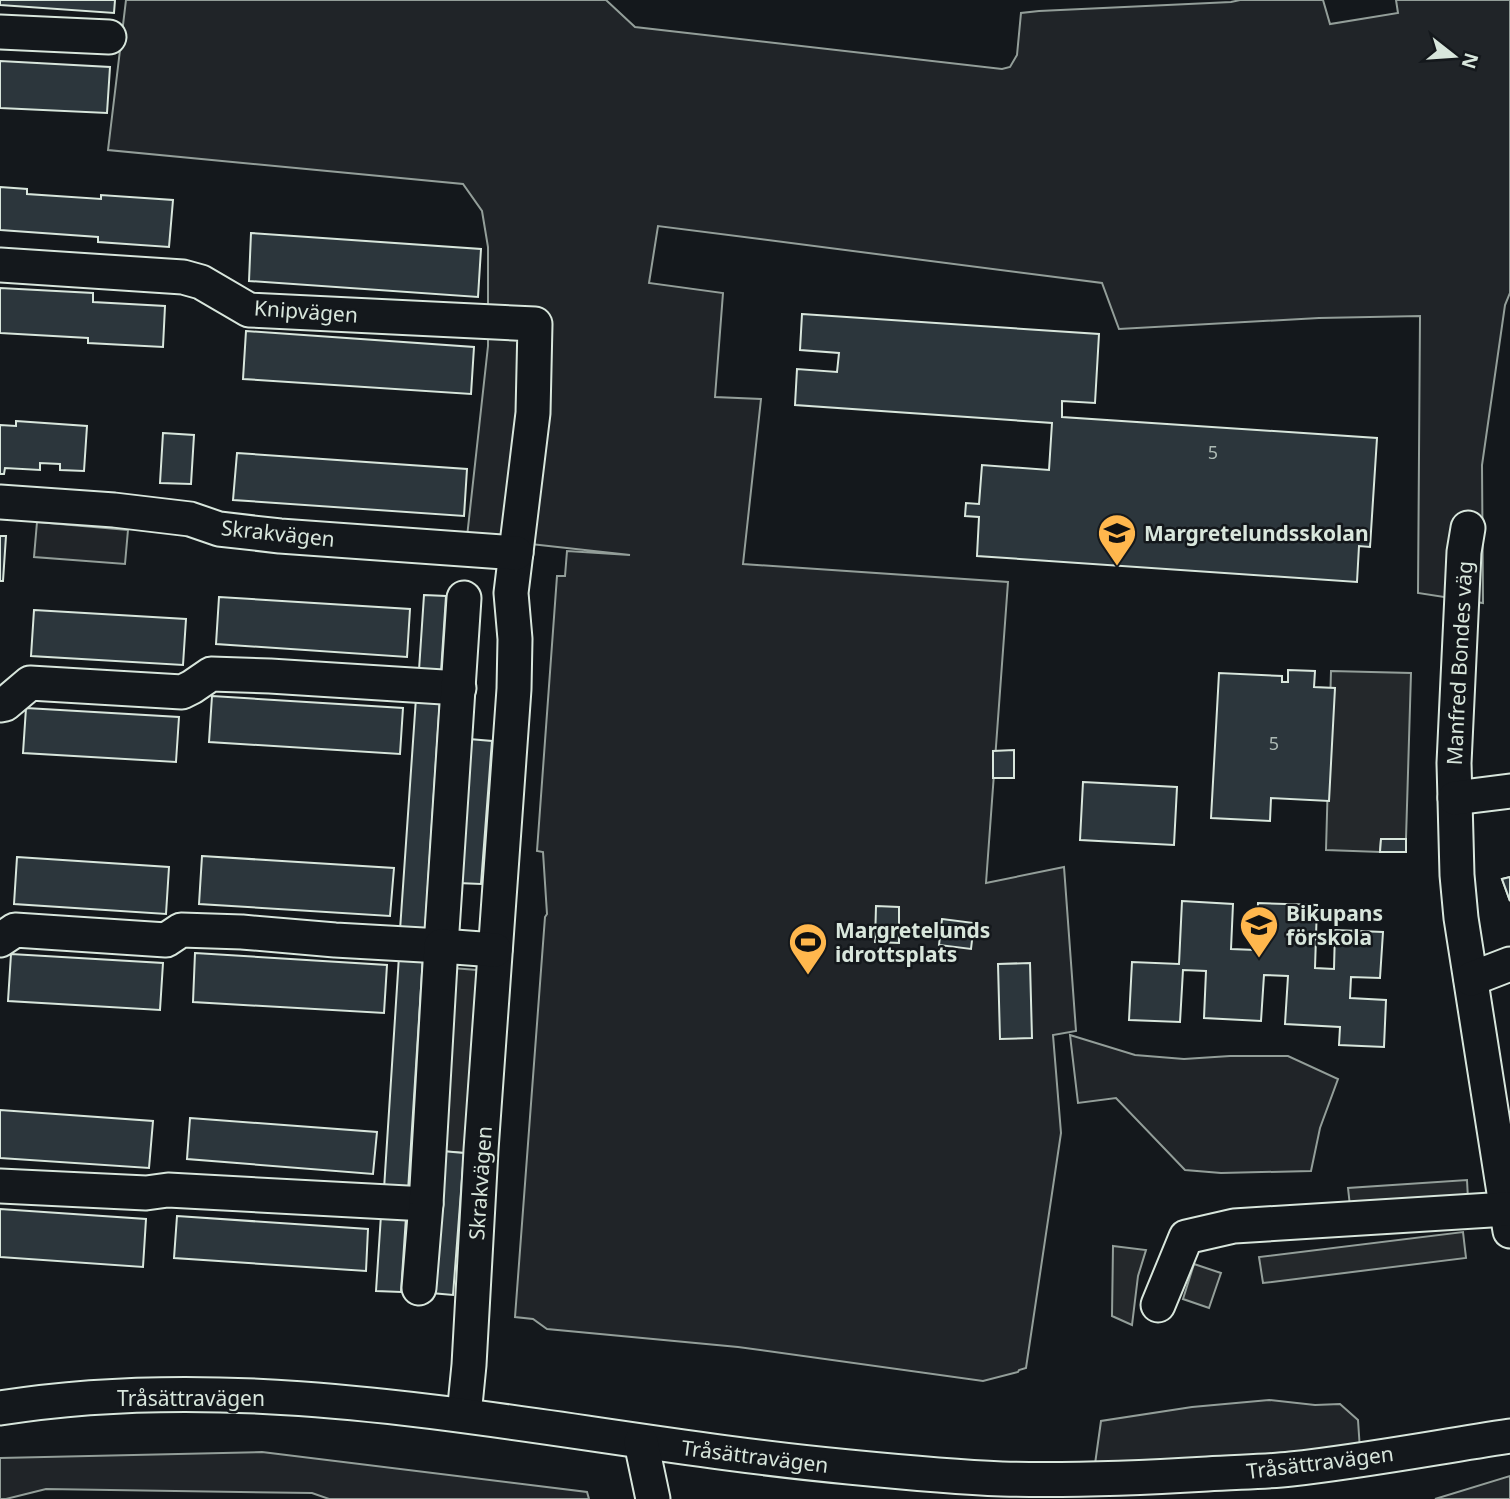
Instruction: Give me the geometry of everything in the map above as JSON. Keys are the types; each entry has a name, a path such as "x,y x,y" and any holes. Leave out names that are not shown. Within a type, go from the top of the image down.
{"street":[{"path":"0,32 109,37"},
{"name":"Knipvägen","path":"0,265 183,277 201,282 249,310 535,324"},
{"name":"Skrakvägen","path":"464,1415 514,689 515,639 511,593 533,413 535,324"},
{"name":"Skrakvägen","path":"0,502 114,510 190,519 219,529 280,536 516,553"},
{"name":"Manfred Bondes väg","path":"1468,528 1464,552 1454,763 1457,875 1461,918 1508,1220"},
{"path":"419,1289 464,598"},
{"path":"0,705 5,704 30,683 181,692 211,674 459,688"},
{"name":"Manfred Bondes väg","path":"1455,798 1510,791"},
{"path":"0,940 15,930 166,940 181,930 495,950"},
{"path":"1471,979 1510,964"},
{"path":"0,1186 146,1193 168,1190 426,1204"},
{"path":"1158,1305 1186,1237 1234,1226 1508,1220"},
{"name":"Tråsättravägen","path":"0,1408 135,1395 226,1395 344,1402 464,1415 641,1442 847,1467 1002,1479 1141,1478 1289,1469 1510,1436"},
{"path":"641,1442 653,1499"}],"shaded area":[{"path":"126,0 606,0 635,27 1002,69 1010,67 1017,55 1021,13 1240,0 1323,0 1330,24 1398,13 1396,0 1510,0 1510,293 1505,305 1482,465 1483,603 1418,593 1420,316 1319,318 1119,329 1102,283 658,226 649,283 723,293 715,397 761,399 743,564 1008,582 986,883 1064,867 1076,1031 1053,1035 1061,1133 1026,1368 983,1381 738,1347 547,1329 533,1319 515,1317 547,914 543,852 537,851 557,576 565,576 567,551 630,555 467,537 488,346 488,247 482,211 463,184 108,150"},
{"path":"37,522 128,530 125,564 34,557"},
{"path":"1331,671 1411,673 1406,839 1381,839 1380,852 1326,850"},
{"path":"452,968 477,970 464,1153 439,1151"},
{"path":"1070,1035 1135,1055 1184,1059 1288,1056 1338,1079 1320,1128 1311,1171 1221,1173 1185,1170 1116,1098 1078,1103"},
{"path":"1467,1180 1468,1199 1350,1206 1348,1188"},
{"path":"1463,1232 1466,1258 1263,1283 1259,1257"},
{"path":"1113,1246 1146,1250 1138,1276 1132,1325 1112,1316"},
{"path":"1194,1264 1221,1273 1209,1308 1183,1299"},
{"path":"1269,1400 1315,1405 1340,1404 1358,1420 1360,1450 1095,1464 1101,1421 1192,1407"},
{"path":"262,1452 587,1492 589,1499 329,1499 312,1493 46,1489 0,1499 0,1458"},
{"path":"1510,1476 1510,1499 1435,1499"}],"building":[{"path":"0,0 115,0 114,13 0,5"},
{"path":"0,61 110,67 107,113 0,108"},
{"path":"0,187 27,189 27,194 173,200 169,247 98,242 98,237 0,230"},
{"path":"251,233 481,249 478,297 249,281"},
{"path":"0,288 93,293 93,302 165,306 163,347 88,343 88,338 0,333"},
{"path":"802,314 1099,334 1095,403 1062,401 1062,417 1377,438 1370,547 1359,546 1357,582 977,556 979,517 965,516 966,503 979,504 982,465 1049,470 1052,423 795,405 797,369 837,372 839,353 800,350"},
{"path":"246,331 474,347 471,394 243,379"},
{"path":"16,421 87,426 84,471 60,470 60,464 40,463 40,470 5,468 4,474 0,474 0,425 16,426"},
{"path":"163,433 194,435 191,484 160,483"},
{"path":"237,453 467,469 464,516 233,500"},
{"path":"0,536 6,536 3,581 0,581"},
{"path":"424,595 446,596 441,672 419,670"},
{"path":"219,597 410,609 407,657 216,644"},
{"path":"34,610 186,619 183,665 31,656"},
{"path":"1288,670 1315,671 1314,687 1335,688 1329,801 1271,798 1270,821 1211,818 1219,673 1282,676 1282,682 1288,682"},
{"path":"212,696 403,708 400,754 209,742"},
{"path":"416,698 440,699 425,931 400,930"},
{"path":"26,708 179,717 176,762 23,753"},
{"path":"469,739 492,741 481,884 458,883"},
{"path":"1014,750 1014,778 993,778 993,751"},
{"path":"1083,782 1177,787 1174,845 1080,840"},
{"path":"1381,839 1406,839 1406,852 1380,852"},
{"path":"202,856 394,868 390,916 199,904"},
{"path":"17,857 169,867 166,914 14,904"},
{"path":"1510,877 1510,901 1502,879"},
{"path":"1510,877 1510,901 1502,879"},
{"path":"1182,901 1233,904 1231,949 1256,950 1258,903 1317,905 1315,968 1334,969 1335,930 1383,932 1380,978 1351,977 1350,998 1386,1000 1384,1047 1339,1045 1340,1027 1285,1024 1288,976 1264,975 1261,1021 1204,1018 1206,971 1183,970 1180,1022 1129,1020 1132,962 1179,964"},
{"path":"876,906 899,907 899,943 875,942"},
{"path":"942,919 974,923 971,949 939,945"},
{"path":"195,953 387,965 384,1013 193,1002"},
{"path":"11,954 163,963 160,1010 8,1001"},
{"path":"399,956 423,957 408,1191 384,1189"},
{"path":"1030,963 1032,1038 1000,1039 998,964"},
{"path":"0,1110 153,1121 149,1168 0,1158"},
{"path":"190,1118 377,1132 373,1174 187,1159"},
{"path":"442,1151 464,1153 453,1295 431,1293"},
{"path":"0,1209 146,1219 143,1267 0,1257"},
{"path":"381,1215 406,1217 401,1292 376,1291"},
{"path":"177,1216 368,1229 366,1271 174,1258"}],"place":[{"name":"Margretelundsskolan","path":"1117,567"},
{"name":"Bikupans förskola","path":"1259,959"},
{"name":"Margretelunds idrottsplats","path":"808,976"}]}
